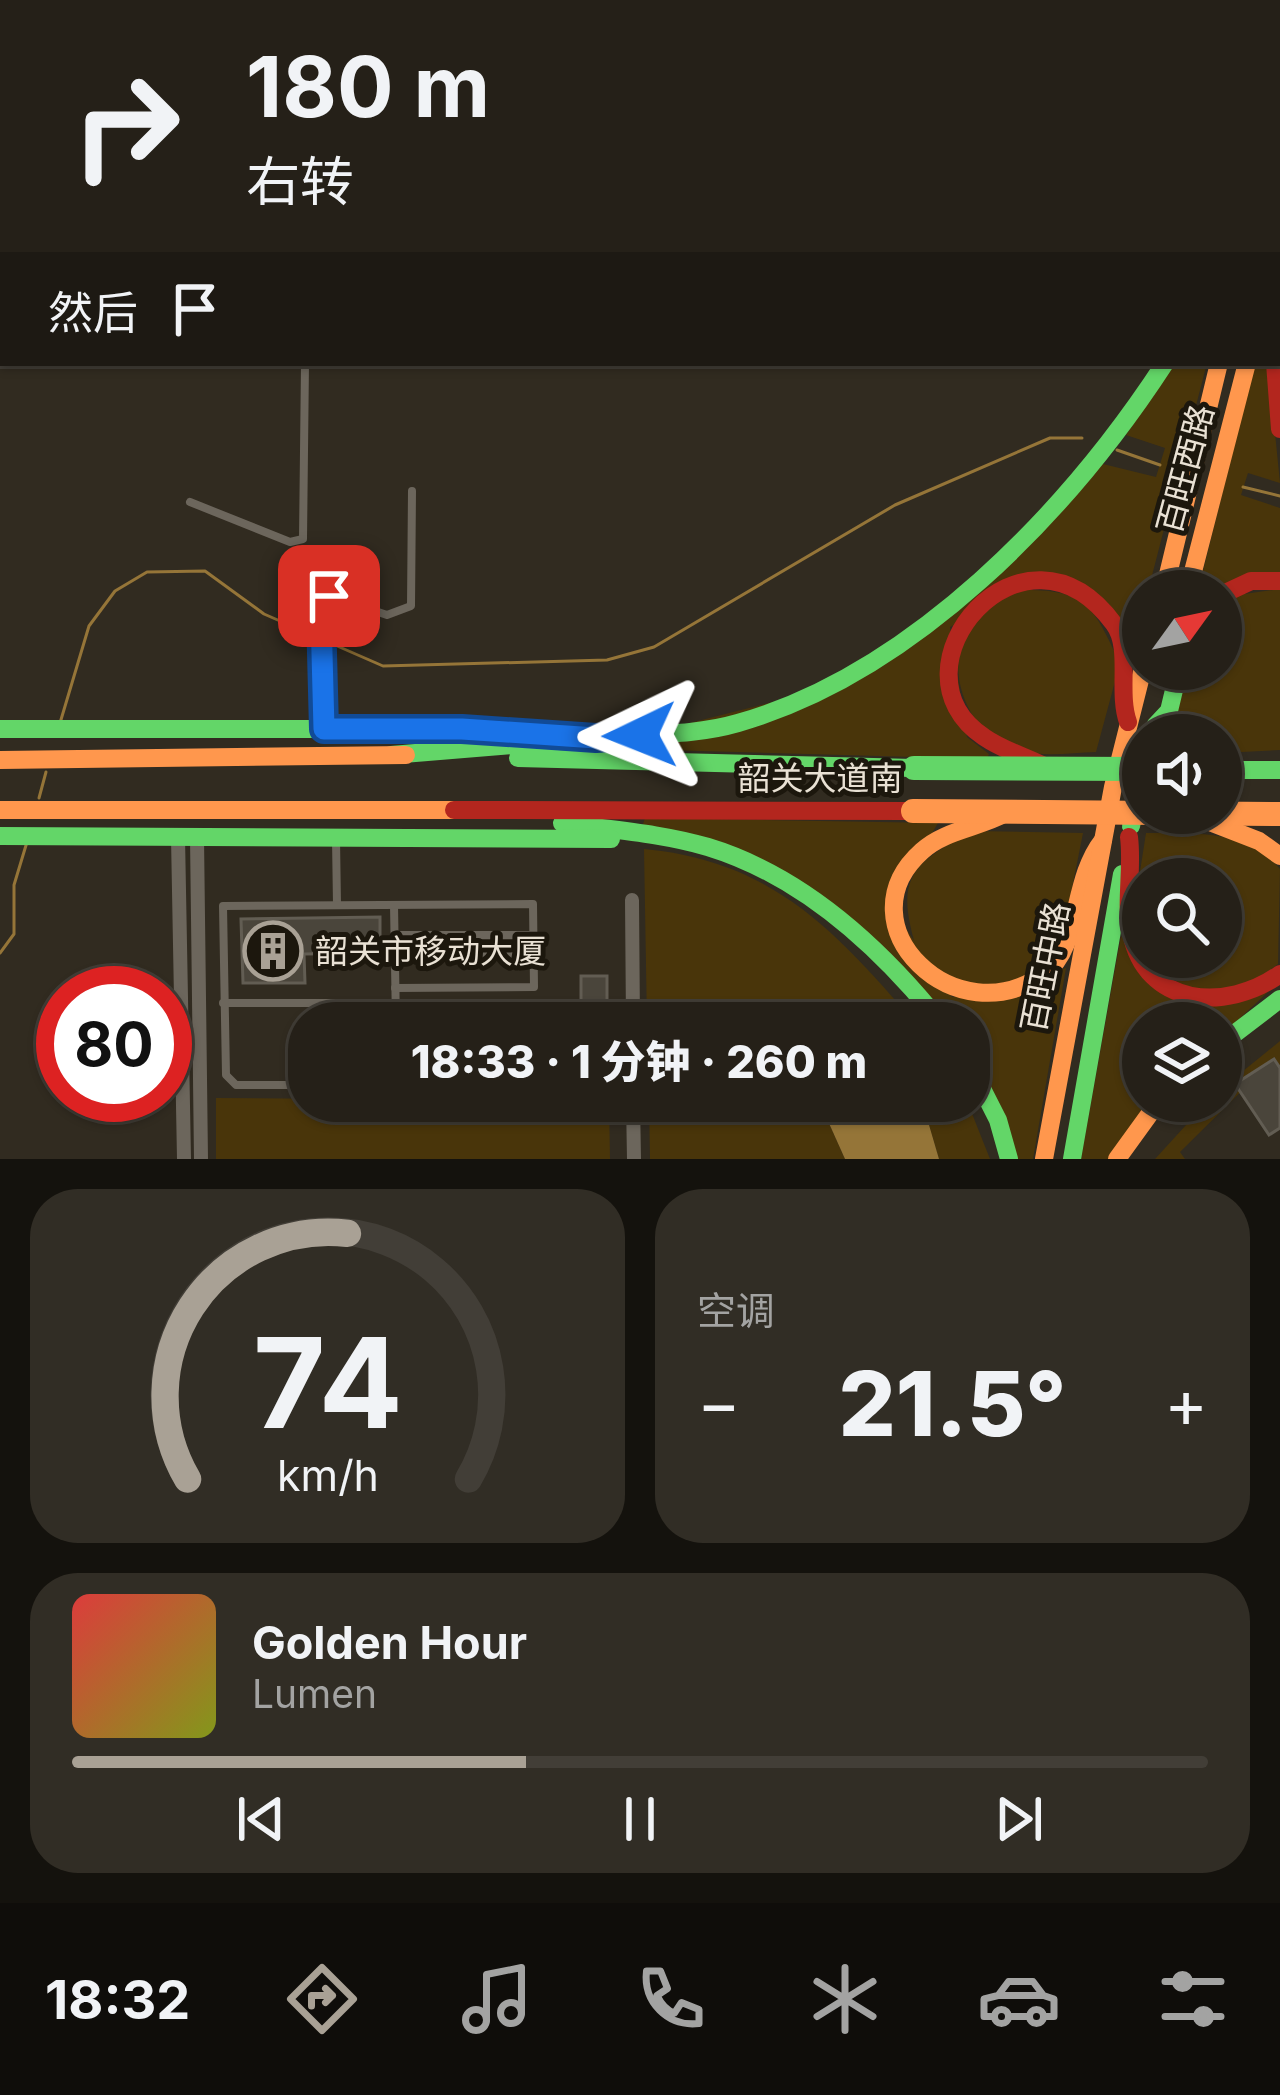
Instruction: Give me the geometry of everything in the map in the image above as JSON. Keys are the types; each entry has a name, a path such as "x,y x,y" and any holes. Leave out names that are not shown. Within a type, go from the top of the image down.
{"main road":[{"path":"392,754 680,733 742,722 840,679 945,607 1052,508 1112,437 1163,366"},
{"name":"百旺西路","path":"1169,570 1218,366"},
{"name":"百旺西路","path":"1193,570 1246,366"},
{"path":"1275,366 1280,429"},
{"path":"1053,768 995,749 969,727 956,704 947,670 953,638 968,611 1000,587 1027,580 1064,582 1100,604 1120,635 1125,662 1120,697 1125,714"},
{"path":"1242,585 1280,581"},
{"path":"0,729 462,729 596,738"},
{"name":"韶关大道南","path":"14,759 392,754 1053,768 1122,779"},
{"path":"1242,766 1280,757"},
{"path":"1242,770 1280,770"},
{"name":"韶关大道南","path":"11,810 54,823 470,810 1122,814"},
{"path":"470,810 676,839 740,860 820,904 923,1002"},
{"path":"1006,813 988,824 961,827 931,843 904,871 896,896 903,941 926,974 965,995 1011,993 1036,980 1060,957 1084,866 1116,838 1135,867 1128,910 1132,938 1143,962 1163,984 1186,997 1220,1001 1256,992 1280,974"},
{"name":"韶关大道南","path":"1242,814 1280,814"},
{"name":"百旺中路","path":"1044,1159 1122,819"},
{"path":"7,836 54,823 188,837 676,839"},
{"path":"1242,834 1259,837 1280,856"},
{"name":"百旺中路","path":"1072,1159 1116,838"},
{"path":"1242,1028 1280,999"},
{"path":"990,1104 1009,1159"},
{"path":"1118,1159 1145,1122"}],"street":[{"path":"184,1159 188,837"},
{"path":"188,837 201,1159"},
{"path":"632,900 633,1002"},
{"path":"633,1122 634,1159"}],"lane":[{"path":"190,502 290,542 303,538 305,366"},
{"path":"324,729 319,670 322,600 329,596 387,615 413,604 412,491"},
{"path":"336,838 337,905"},
{"path":"288,1084 231,1082 224,1067 223,906 533,904 533,987 395,988"},
{"path":"394,905 396,1002"},
{"path":"395,935 533,934"},
{"path":"395,956 533,956"},
{"path":"224,1003 288,1003"}],"shaded area":[{"path":"1171,366 1206,366 1153,570 1122,570 1122,637 1051,573 950,627 967,737 989,754 987,759 591,748 848,683 1103,464 1156,477 1165,448 1126,435"},
{"path":"1254,366 1268,366 1280,483 1248,473 1241,495 1280,508 1280,573 1242,584 1242,570 1203,570"},
{"path":"1280,589 1280,750 1242,752 1242,714 1173,714 1179,690 1242,690 1242,594"},
{"path":"1020,590 1060,593 1085,605 1120,663 1096,752 1020,751 1000,743 971,713 958,672 966,631 983,610"},
{"path":"645,818 938,823 890,905 952,997 1066,968 1033,1159 1015,1159 990,1098 990,1002 930,1002 844,914 643,824"},
{"path":"974,831 1083,833 1062,939 1033,977 969,989 919,958 908,894 919,867"},
{"path":"1146,834 1218,836 1267,856 1280,869 1278,964 1247,987 1188,990 1173,978 1242,978 1242,858 1142,858"},
{"path":"644,849 689,856 765,885 828,930 896,1002 647,1002"},
{"path":"1121,936 1122,978 1150,978 1155,985 1269,991 1242,1016 1242,1002 1122,1002 1122,1122 1135,1122 1109,1159 1081,1159"},
{"path":"1280,1041 1280,1068 1274,1059 1242,1091 1242,1072"},
{"path":"216,1098 288,1099 288,1122 609,1122 610,1159 216,1159"},
{"path":"649,1122 828,1122 845,1159 650,1159"},
{"path":"828,1122 928,1122 939,1159 845,1159"},
{"path":"928,1122 975,1122 990,1159 939,1159"},
{"path":"1189,1122 1210,1122 1180,1152 1185,1159 1155,1159"}],"building":[{"path":"380,917 380,953 304,954 305,983 243,983 241,919"},
{"path":"581,976 607,976 607,1002 581,1002"},
{"path":"1274,1059 1280,1068 1280,1128 1269,1135 1242,1094 1242,1080"}],"waterway":[{"path":"60,723 89,626 115,591 147,572 205,571 264,614 383,666 607,660 654,647 895,505 1050,438 1082,438"},
{"path":"1117,450 1160,465"},
{"path":"1243,487 1280,496"},
{"path":"39,798 46,772"},
{"path":"0,953 14,934 14,885 27,842"}],"traffic: fast":[{"path":"391,755 707,730 803,699 865,667 981,580 1082,475 1163,366"},
{"path":"1166,714 1174,690"},
{"path":"0,729 462,729 544,734"},
{"path":"518,758 914,768"},
{"path":"914,768 1122,769"},
{"path":"1242,770 1280,770"},
{"path":"562,823 690,842 776,876 837,917 922,1002"},
{"path":"0,836 611,839"},
{"path":"1072,1159 1122,874"},
{"path":"1242,1028 1280,999"},
{"path":"990,1104 1009,1159"}],"traffic: slow":[{"path":"1169,570 1218,366"},
{"path":"1193,570 1246,366"},
{"path":"1044,1159 1113,787 1137,690"},
{"path":"0,760 406,755"},
{"path":"0,810 454,810"},
{"path":"913,811 1280,814"},
{"path":"1006,813 941,838 922,851 900,880 894,911 901,940 919,965 946,983 977,992 1011,990 1045,973 1065,946 1086,874 1103,840"},
{"path":"1241,834 1280,856"},
{"path":"1117,1159 1144,1122"}],"traffic: jam":[{"path":"1275,366 1280,429"},
{"path":"1042,765 984,737 957,708 949,673 957,639 977,609 1006,588 1041,580 1078,591 1114,624 1122,645 1126,714"},
{"path":"1242,585 1280,581"},
{"path":"454,810 913,811"},
{"path":"1129,837 1131,932 1139,957 1153,976 1170,989 1213,997 1236,994 1280,974"}],"place":[{"name":"韶关市移动大厦","path":"273,951"}],"route":[{"path":"329,596 322,600 321,615 324,729 462,729 596,738 640,735"}]}
